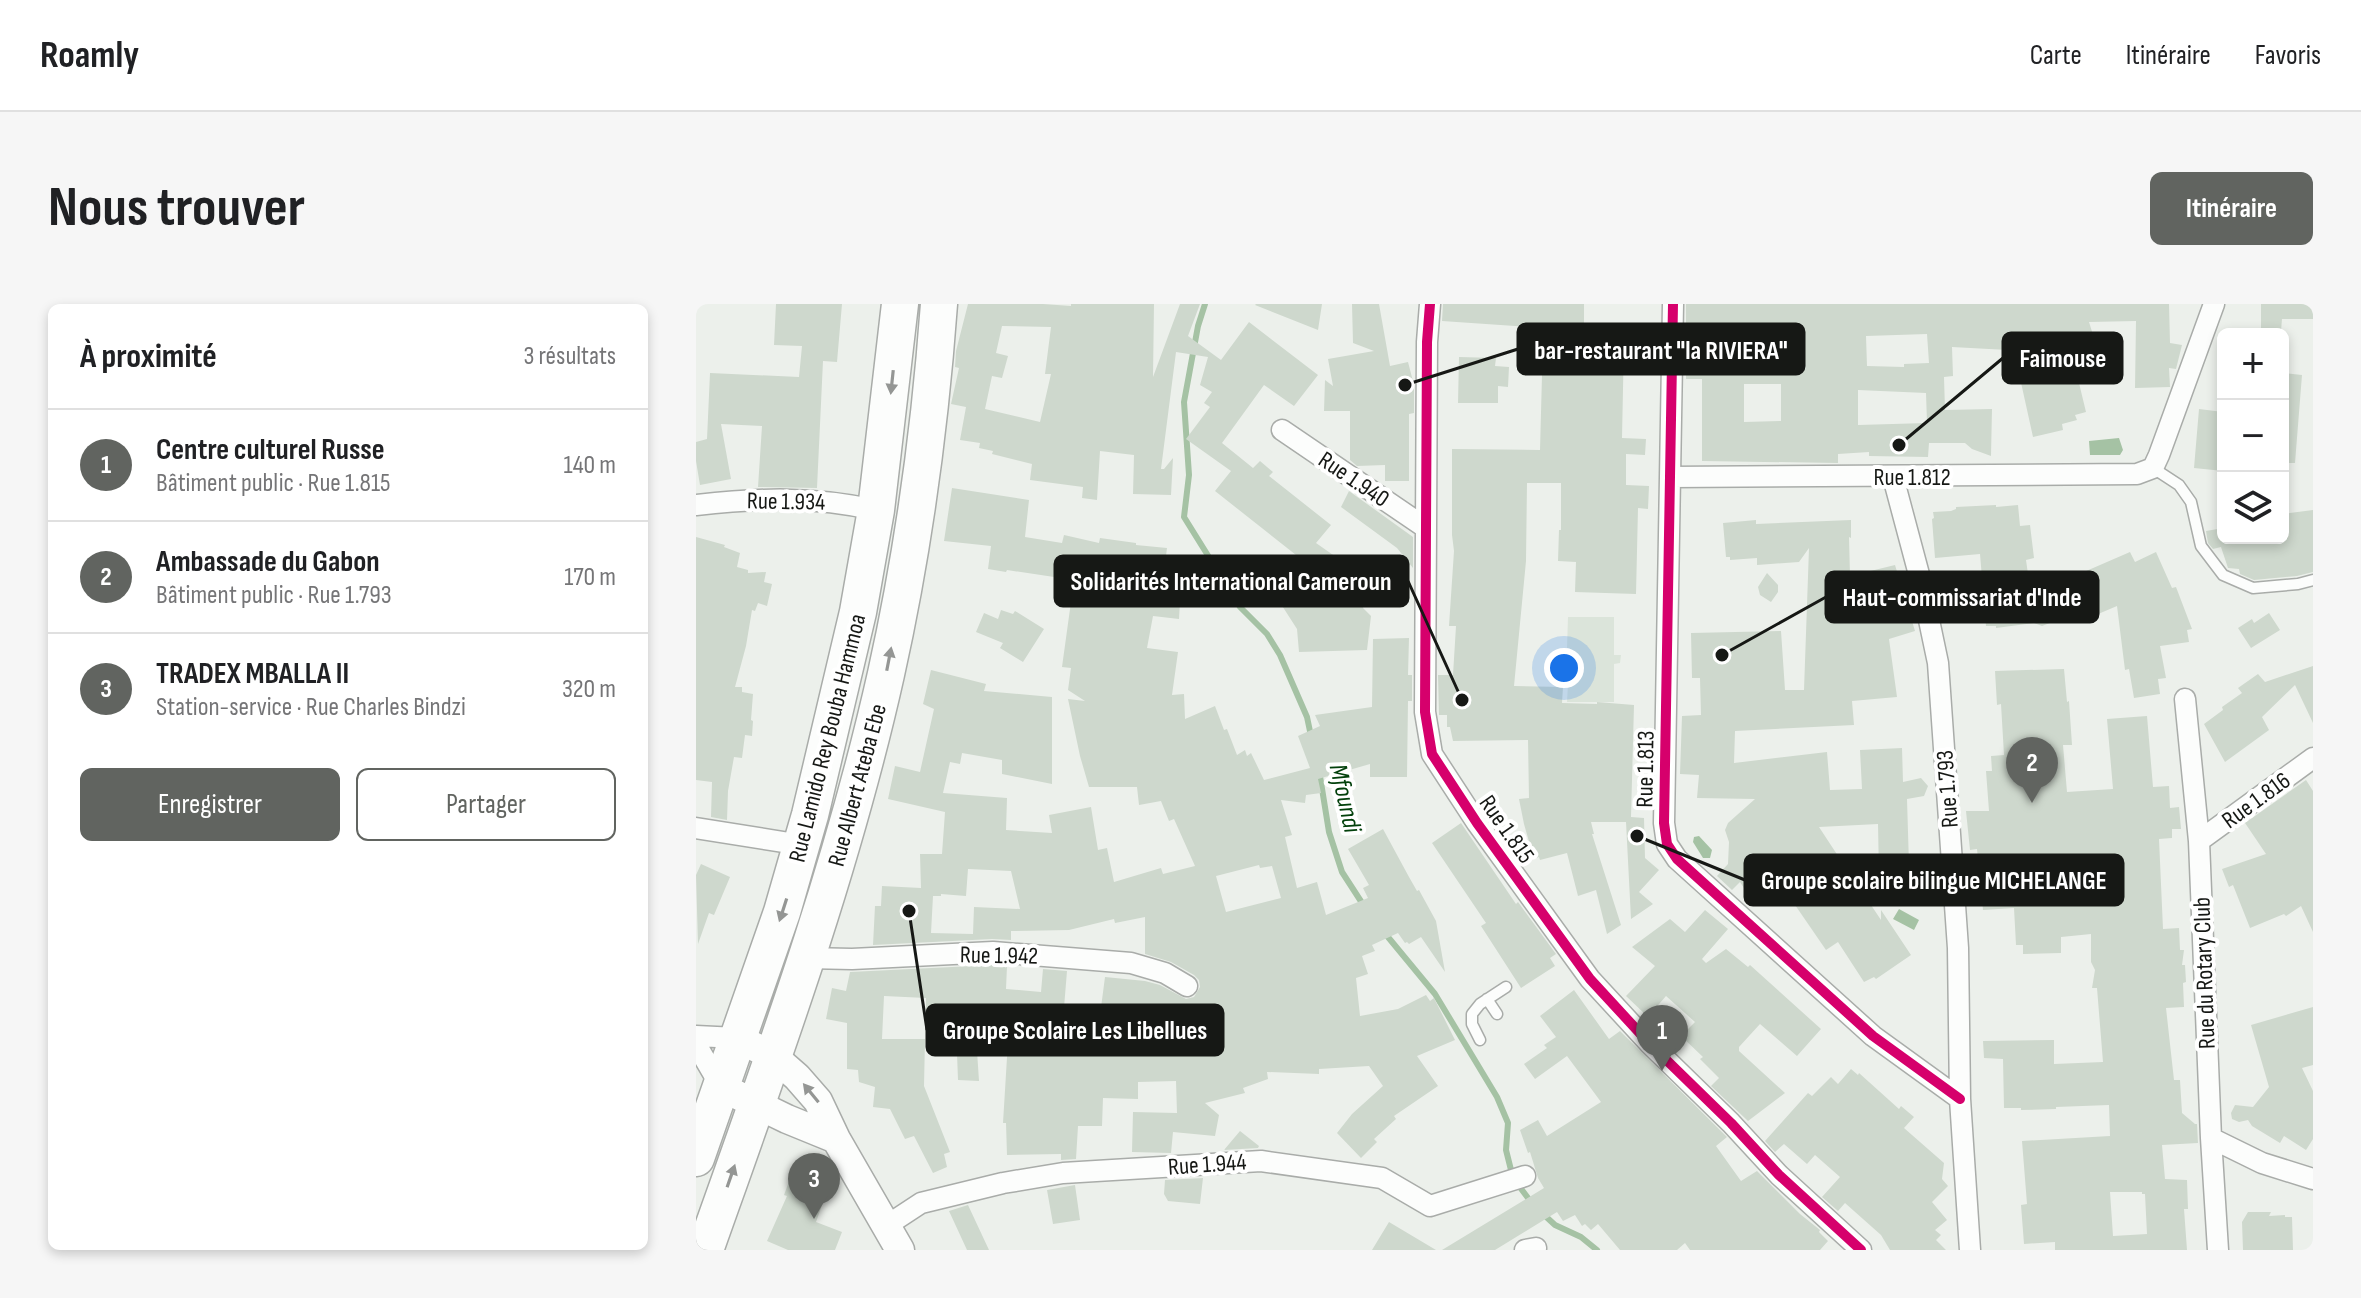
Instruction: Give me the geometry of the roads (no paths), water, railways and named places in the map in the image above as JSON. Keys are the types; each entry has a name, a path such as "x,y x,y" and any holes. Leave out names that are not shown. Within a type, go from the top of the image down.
{"highway":[{"name":"Rue Lamido Rey Bouba Hammoa","path":"696,1158 782,912 802,845 855,625 876,510 900,304"},
{"name":"Rue Albert Ateba Ebe","path":"705,1250 830,885 886,674 924,455 939,304"}],"street":[{"name":"Rue 1.815","path":"1430,304 1427,342 1425,712 1432,754 1477,823 1590,979 1779,1175 1861,1250"},
{"name":"Rue 1.813","path":"1673,304 1664,823 1667,844 1677,859 1873,1036 1960,1099"},
{"path":"2153,468 2214,304"},
{"name":"Rue 1.940","path":"1282,430 1426,528"},
{"name":"Rue 1.812","path":"1671,477 2137,474 2153,468"},
{"name":"Rue 1.793","path":"1893,477 1921,582 1938,663 1958,948 1960,1099 1970,1250"},
{"name":"Rue 1.934","path":"696,505 784,498 839,502 876,510"},
{"name":"Rue du Rotary Club","path":"2185,699 2199,841 2218,1250"},
{"name":"Rue 1.816","path":"2199,841 2313,758"},
{"path":"696,828 802,845"},
{"name":"Rue 1.942","path":"806,958 852,959 993,952 1131,963 1165,973 1187,986"},
{"path":"696,1036 737,1038 773,1056 797,1077 818,1101 836,1139 893,1238"},
{"path":"696,1044 721,1087 836,1139"},
{"path":"2211,1138 2262,1163 2313,1179"},
{"name":"Rue 1.944","path":"893,1238 921,1203 1003,1183 1063,1173 1261,1161 1382,1178 1430,1206 1525,1176"}],"lane":[{"path":"2153,468 2179,485 2191,502 2201,546 2223,575 2253,588 2313,580"},
{"path":"1480,1040 1471,1018 1473,1012 1506,987"},
{"path":"1487,999 1497,1014"}],"waterway":[{"name":"Mfoundi","path":"1205,304 1184,402 1189,475 1184,517 1240,607 1267,634 1280,655 1307,717 1311,736"},
{"name":"Mfoundi","path":"1319,770 1329,832 1342,872 1364,906"},
{"name":"Mfoundi","path":"1383,931 1435,994 1497,1097 1508,1123 1506,1150 1513,1178 1531,1202"},
{"name":"Mfoundi","path":"1542,1213 1555,1225 1581,1237 1597,1250"}],"place":[{"name":"bar-restaurant \"la RIVIERA\"","path":"1405,385"},
{"name":"Faimouse","path":"1899,445"},
{"name":"Haut-commissariat d'Inde","path":"1722,655"},
{"name":"Solidarités International Cameroun","path":"1462,700"},
{"name":"Ambassade du Gabon","path":"2032,803"},
{"name":"Groupe scolaire bilingue MICHELANGE","path":"1637,836"},
{"name":"Groupe Scolaire Les Libellues","path":"909,911"},
{"name":"Centre culturel Russe","path":"1662,1071"},
{"name":"TRADEX MBALLA II","path":"814,1219"}]}
